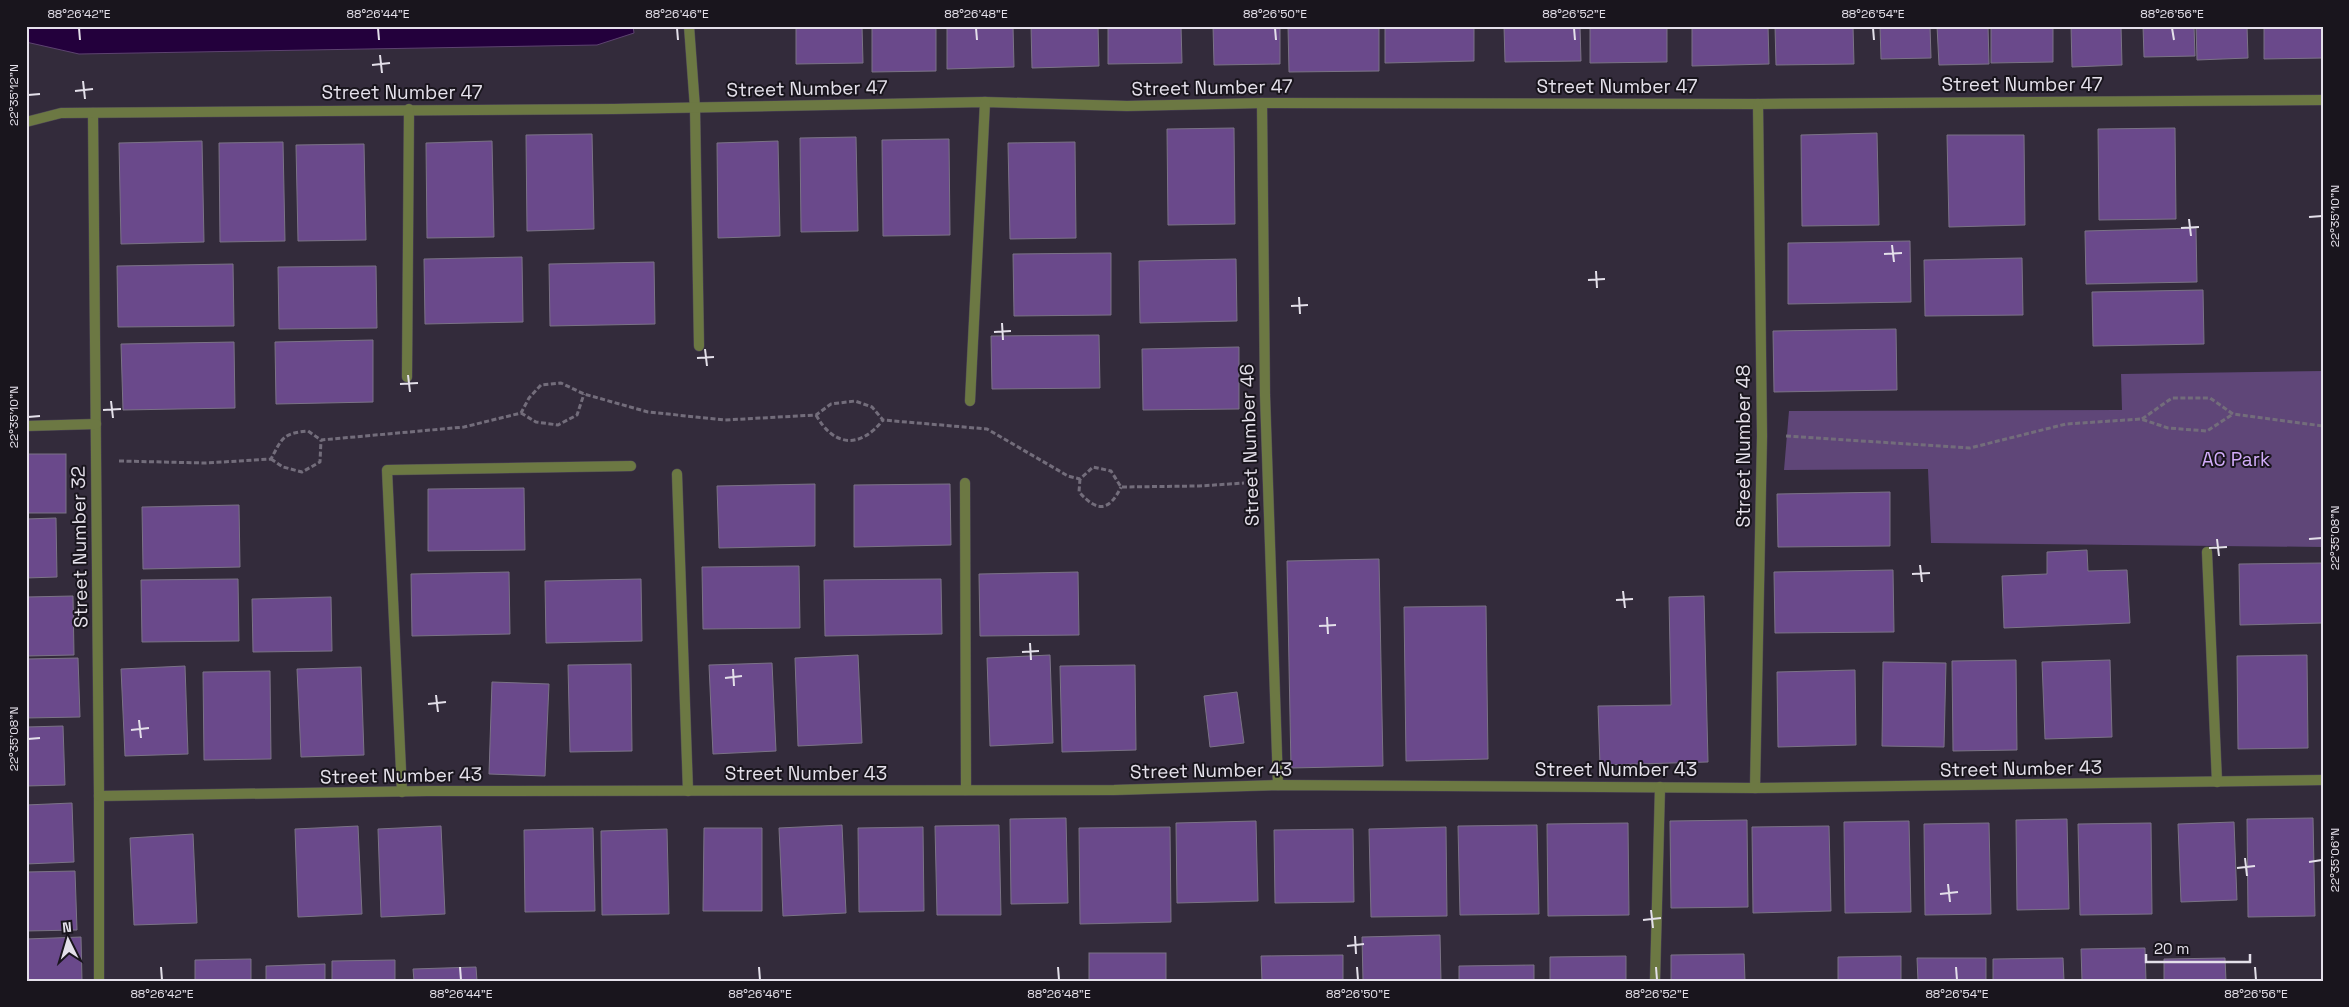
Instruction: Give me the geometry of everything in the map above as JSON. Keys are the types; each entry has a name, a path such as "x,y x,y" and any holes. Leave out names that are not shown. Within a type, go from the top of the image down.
{"street":[{"path":"689,26 695,108 699,346"},
{"name":"Street Number 47","path":"26,122 61,113 695,108 985,102 1127,106 1262,103 1758,104 2323,100"},
{"path":"970,401 985,102"},
{"name":"Street Number 46","path":"1262,103 1264,395 1278,785"},
{"name":"Street Number 48","path":"1755,788 1762,436 1758,104"},
{"path":"407,377 409,109"},
{"name":"Street Number 32","path":"97,113 98,981"},
{"path":"26,426 96,424"},
{"path":"402,792 387,470 631,466"},
{"path":"676,474 688,791"},
{"path":"965,483 966,790"},
{"path":"2207,552 2217,782"},
{"name":"Street Number 43","path":"99,796 402,792 1114,790 1278,785 1755,788 2323,780"},
{"path":"1655,981 1660,787"}],"path":[{"path":"521,413 529,398 541,385 561,382 584,394 648,412 725,420 816,415 831,404 855,401 872,407 884,420 987,429 1068,476 1080,478"},
{"path":"271,460 282,439 292,432 308,431 322,440 464,427 521,413 536,422 558,425 577,415 584,394"},
{"path":"2141,419 2172,398 2210,398 2233,414 2323,426"},
{"path":"1762,436 1970,448 2066,424 2141,419 2168,428 2207,431 2233,414"},
{"path":"816,415 824,430 837,439 860,440 874,432 884,420"},
{"path":"96,459 206,464 271,460 284,467 302,472 320,462 322,440"},
{"path":"1093,467 1111,471 1121,486 1114,501 1101,507 1089,504 1079,492 1080,478 1093,467"},
{"path":"1121,486 1199,486 1268,481"}],"green space":[{"name":"AC Park","path":"2323,371 2323,547 1931,543 1928,469 1784,470 1789,411 2122,410 2121,374"}],"shaded area":[{"path":"26,26 633,26 634,33 597,45 79,54 26,42"}],"building":[{"path":"796,26 862,26 863,63 796,64"},
{"path":"872,26 936,26 936,71 872,72"},
{"path":"947,26 1013,26 1014,67 947,69"},
{"path":"1031,26 1098,26 1099,66 1032,68"},
{"path":"1108,26 1181,26 1182,63 1108,64"},
{"path":"1213,26 1280,26 1280,64 1214,65"},
{"path":"1288,26 1379,26 1379,71 1289,72"},
{"path":"1385,26 1474,26 1474,61 1385,63"},
{"path":"1504,26 1580,26 1581,61 1505,62"},
{"path":"1590,26 1667,26 1667,62 1590,63"},
{"path":"1692,26 1768,26 1769,64 1692,66"},
{"path":"1775,26 1853,26 1854,64 1776,65"},
{"path":"1880,26 1930,26 1931,58 1881,59"},
{"path":"1937,26 1988,26 1989,64 1939,65"},
{"path":"1991,26 2053,26 2053,62 1991,63"},
{"path":"2071,26 2121,26 2122,65 2072,67"},
{"path":"2143,26 2194,26 2195,56 2144,57"},
{"path":"2196,26 2247,26 2248,58 2197,60"},
{"path":"2264,26 2323,26 2323,58 2264,59"},
{"path":"1234,128 1235,224 1168,225 1167,129"},
{"path":"2175,128 2176,219 2099,220 2098,129"},
{"path":"1877,133 1879,225 1802,226 1801,135"},
{"path":"592,134 594,229 527,231 526,135"},
{"path":"1947,135 2024,135 2025,225 1949,227"},
{"path":"856,137 858,231 801,232 800,138"},
{"path":"949,139 950,235 883,236 882,140"},
{"path":"202,141 204,242 121,244 119,143"},
{"path":"492,141 494,237 427,238 426,143"},
{"path":"778,141 780,236 718,238 717,143"},
{"path":"283,142 285,241 220,242 219,143"},
{"path":"1075,142 1076,238 1010,239 1008,143"},
{"path":"364,144 366,240 298,241 296,145"},
{"path":"2196,228 2197,282 2086,284 2085,231"},
{"path":"1910,241 1911,302 1788,304 1788,243"},
{"path":"1111,253 1111,315 1014,316 1013,254"},
{"path":"522,257 523,322 425,324 424,259"},
{"path":"2022,258 2023,315 1925,316 1924,260"},
{"path":"1236,259 1237,321 1140,323 1139,261"},
{"path":"654,262 655,324 550,326 549,264"},
{"path":"233,264 234,326 118,327 117,266"},
{"path":"376,266 377,328 279,329 278,267"},
{"path":"2203,290 2204,344 2093,346 2092,292"},
{"path":"1896,329 1897,390 1774,392 1773,331"},
{"path":"1099,335 1100,388 992,389 991,336"},
{"path":"373,340 373,402 276,404 275,342"},
{"path":"234,342 235,408 123,410 121,344"},
{"path":"1239,347 1239,409 1143,410 1142,349"},
{"path":"26,454 66,454 66,513 26,513"},
{"path":"815,484 815,546 719,548 717,486"},
{"path":"950,484 951,545 854,547 854,485"},
{"path":"524,488 525,550 428,551 428,489"},
{"path":"1890,492 1890,546 1778,547 1777,494"},
{"path":"239,505 240,567 143,569 142,507"},
{"path":"56,518 57,577 26,578 26,519"},
{"path":"2087,550 2088,571 2127,570 2130,623 2004,628 2002,576 2047,574 2047,552"},
{"path":"1379,559 1383,766 1291,768 1287,561"},
{"path":"2323,563 2323,623 2240,625 2239,564"},
{"path":"799,566 800,628 703,629 702,567"},
{"path":"1893,570 1894,632 1775,633 1774,572"},
{"path":"509,572 510,634 412,636 411,574"},
{"path":"1078,572 1079,635 980,636 979,574"},
{"path":"238,579 239,641 142,642 141,580"},
{"path":"641,579 642,641 546,643 545,581"},
{"path":"941,579 942,634 825,636 824,580"},
{"path":"73,596 74,655 26,656 26,597"},
{"path":"1704,596 1708,762 1600,765 1598,706 1671,705 1669,597"},
{"path":"331,597 332,651 253,652 252,599"},
{"path":"1486,606 1488,759 1406,761 1404,607"},
{"path":"858,655 862,743 798,746 795,658"},
{"path":"1050,655 1053,743 990,746 987,658"},
{"path":"2307,655 2308,748 2238,749 2237,656"},
{"path":"78,658 80,717 26,718 26,659"},
{"path":"2016,660 2017,750 1953,751 1952,661"},
{"path":"2110,660 2112,737 2045,739 2042,662"},
{"path":"1883,662 1946,663 1944,747 1882,746"},
{"path":"772,663 776,751 713,754 709,665"},
{"path":"631,664 632,751 570,752 568,665"},
{"path":"1135,665 1136,750 1062,752 1060,666"},
{"path":"185,666 188,754 125,756 121,669"},
{"path":"361,667 364,755 301,757 297,669"},
{"path":"1855,670 1856,745 1778,747 1777,672"},
{"path":"270,671 271,759 204,760 203,672"},
{"path":"492,682 549,684 545,776 489,774"},
{"path":"1237,692 1244,743 1210,747 1204,696"},
{"path":"63,726 65,785 26,786 26,727"},
{"path":"72,803 74,862 26,864 26,805"},
{"path":"1066,818 1068,903 1011,904 1010,819"},
{"path":"2313,818 2315,916 2248,917 2247,819"},
{"path":"2067,819 2069,909 2017,910 2016,820"},
{"path":"1747,820 1748,907 1671,908 1670,821"},
{"path":"1256,821 1258,901 1177,903 1176,823"},
{"path":"1909,821 1911,912 1845,913 1844,822"},
{"path":"2234,822 2237,900 2181,902 2178,824"},
{"path":"1628,823 1629,915 1548,916 1547,824"},
{"path":"1989,823 1991,914 1925,915 1924,824"},
{"path":"2151,823 2152,914 2080,915 2078,824"},
{"path":"842,825 846,913 783,916 779,828"},
{"path":"999,825 1001,915 937,915 935,826"},
{"path":"1537,825 1539,914 1460,915 1458,826"},
{"path":"358,826 362,914 298,917 295,829"},
{"path":"441,826 445,914 381,917 378,829"},
{"path":"1829,826 1831,911 1753,913 1752,827"},
{"path":"923,827 924,911 859,912 858,828"},
{"path":"1170,827 1171,922 1080,924 1079,828"},
{"path":"1446,827 1447,916 1371,917 1369,829"},
{"path":"593,828 595,911 525,912 524,830"},
{"path":"704,828 762,828 762,911 703,911"},
{"path":"667,829 669,914 602,915 601,831"},
{"path":"1353,829 1354,902 1275,903 1274,830"},
{"path":"193,834 197,923 134,925 130,838"},
{"path":"75,871 77,930 26,931 26,872"},
{"path":"1440,935 1441,981 1363,981 1362,937"},
{"path":"81,937 82,981 26,981 26,939"},
{"path":"2145,948 2146,981 2082,981 2081,949"},
{"path":"1089,953 1166,953 1166,981 1089,981"},
{"path":"1744,954 1745,981 1671,981 1671,955"},
{"path":"1343,955 1343,981 1262,981 1261,956"},
{"path":"1626,956 1626,981 1550,981 1550,957"},
{"path":"1901,956 1901,981 1838,981 1838,957"},
{"path":"1917,958 1986,958 1986,981 1918,981"},
{"path":"2063,958 2064,981 1993,981 1993,959"},
{"path":"2225,958 2226,981 2164,981 2164,959"},
{"path":"251,959 251,981 195,981 195,960"},
{"path":"395,960 395,981 332,981 332,961"},
{"path":"325,964 325,981 266,981 266,966"},
{"path":"1534,965 1534,981 1459,981 1459,966"},
{"path":"476,967 477,981 414,981 413,969"}]}
